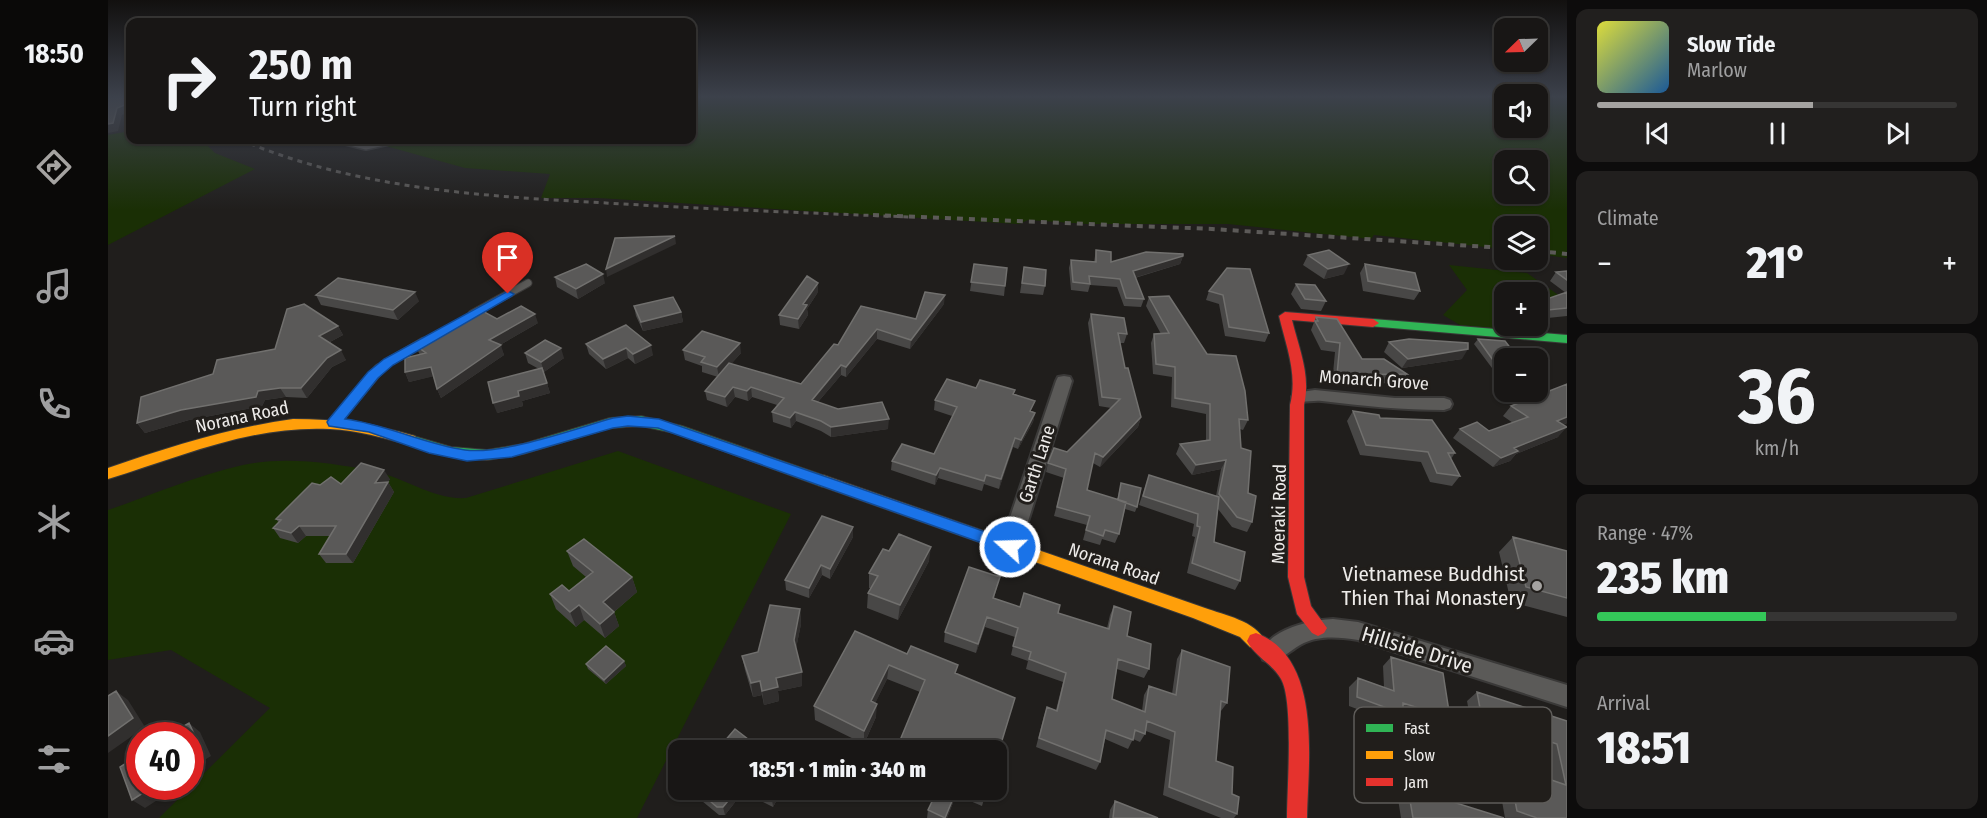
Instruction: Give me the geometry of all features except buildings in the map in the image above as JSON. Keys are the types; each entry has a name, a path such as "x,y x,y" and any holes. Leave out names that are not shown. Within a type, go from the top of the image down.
{"street":[{"name":"Moeraki Road","path":"1318,628 1303,609 1296,577 1300,379 1285,316 1567,339"},
{"name":"Garth Lane","path":"1010,547 1064,381"},
{"name":"Monarch Grove","path":"1300,397 1315,395 1395,404 1444,404"},
{"name":"Norana Road","path":"108,474 231,434 292,423 334,422 370,427 439,451 467,455 512,452 613,423 628,421 659,424 1231,625 1245,632 1270,653"},
{"name":"Hillside Drive","path":"1270,653 1295,636 1318,628 1334,627 1358,631 1567,696"},
{"path":"1270,653 1284,668 1294,688 1297,818"}],"lane":[{"path":"354,144 366,147 380,144"},
{"path":"467,317 528,283"},
{"path":"334,422 373,375 388,362 437,334"}],"green space":[{"path":"126,134 126,144 206,144 215,153 255,169 108,245 108,135"},
{"path":"696,134 1494,134 1494,138 1548,138 1548,134 1567,134 1567,258 1548,255 1548,216 1494,216 1494,248 1374,235 1371,239 1228,224 1088,224 1028,220 1019,224 598,198 541,198 550,174 465,168 378,144 696,144"},
{"path":"1449,265 1527,273 1540,282 1494,282 1494,328 1460,325 1443,315 1467,290"},
{"path":"1548,288 1567,301 1548,300"},
{"path":"618,451 791,514 677,740 668,740 668,757 637,818 159,818 177,800 204,800 204,773 270,708 171,650 108,660 108,510 209,474 243,465 276,461 325,463 374,471 442,496 466,498"}],"railway":[{"path":"252,144 329,170 375,180 466,193 644,205 910,217"},
{"path":"873,215 1212,229 1494,247"},
{"path":"1548,252 1567,254"}],"traffic: fast":[{"path":"1373,323 1567,339"},
{"path":"410,440 451,452 487,455 523,449 610,423 641,421 677,429 823,481"}],"traffic: slow":[{"path":"108,474 220,437 293,424 331,424 369,429 410,440"},
{"path":"823,481 1199,613 1246,632 1256,641"}],"traffic: jam":[{"path":"1318,628 1303,609 1296,577 1297,405 1300,384 1297,360 1285,316 1373,323"},
{"path":"1256,641 1284,668 1291,678 1294,689 1298,724 1297,818"}],"place":[{"name":"Vietnamese Buddhist Thien Thai Monastery","path":"1537,586"}],"route":[{"path":"508,294 388,362 373,375 334,422 370,427 429,448 467,455 512,452 613,423 628,421 659,424 1010,547"}]}
